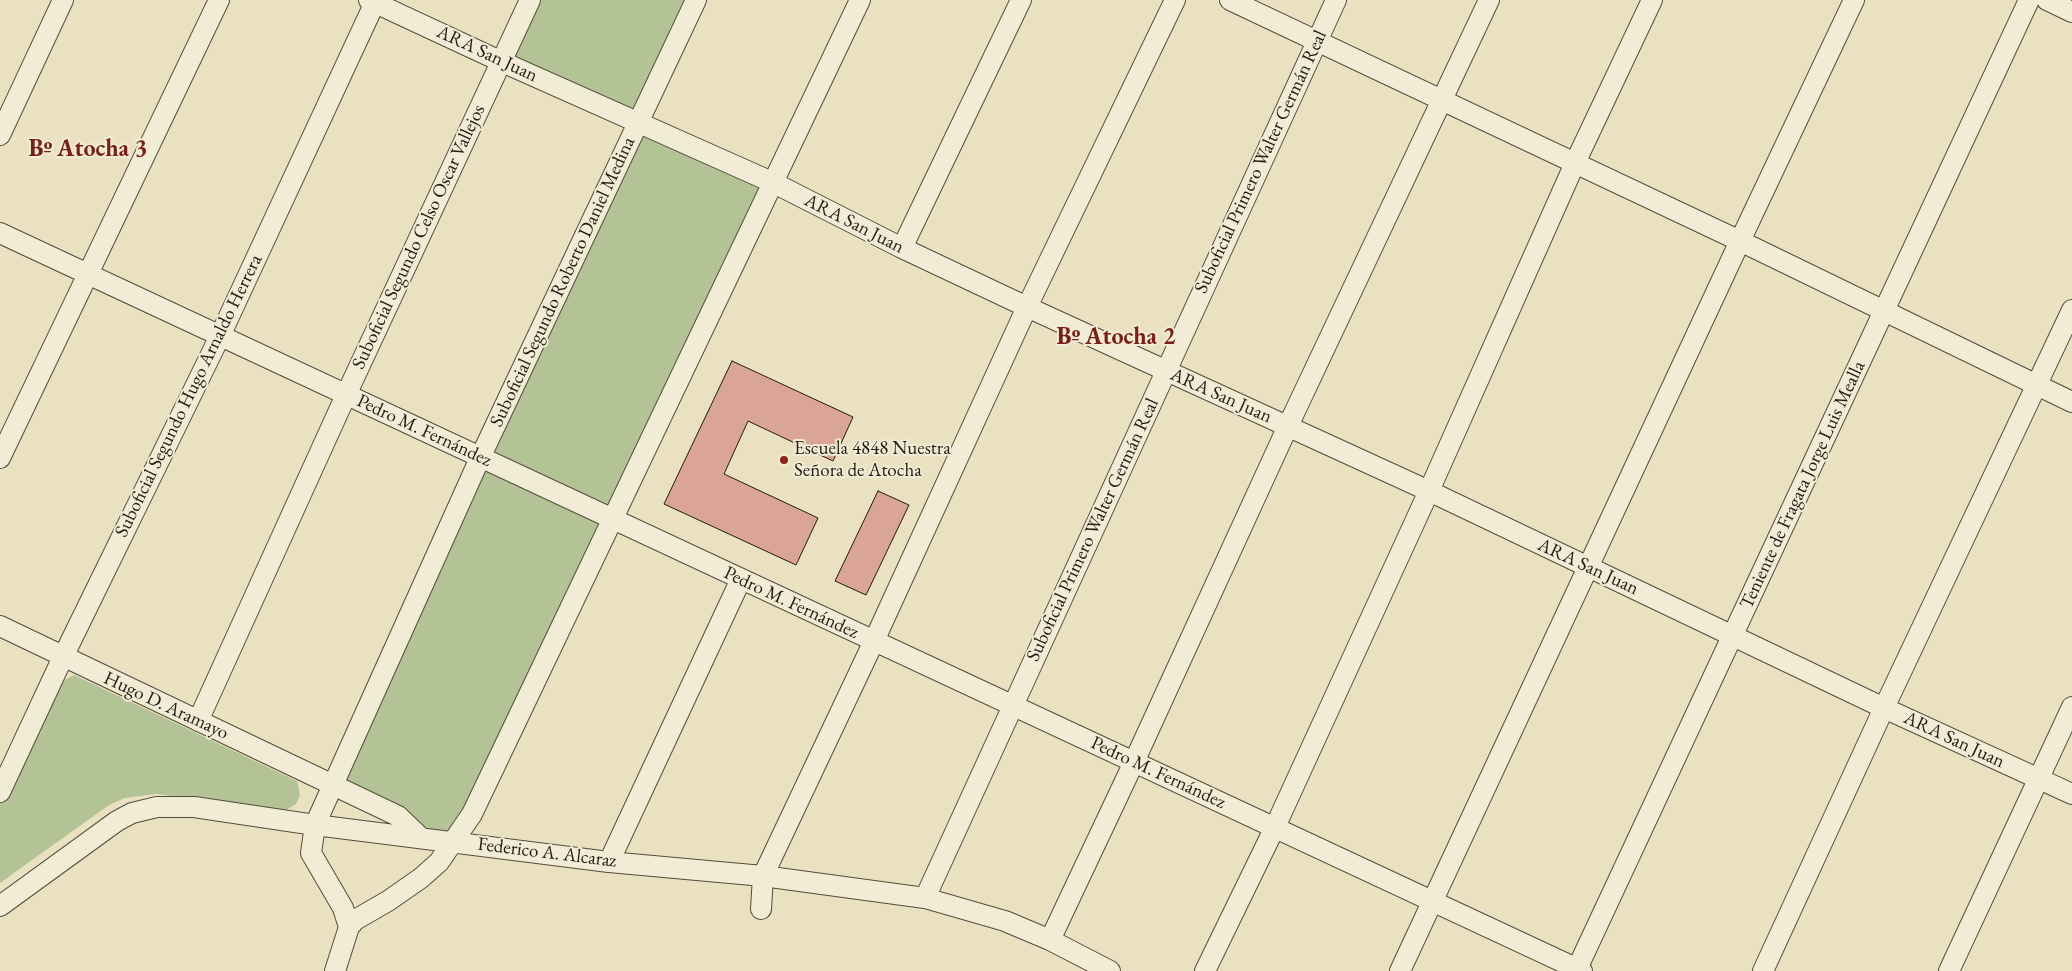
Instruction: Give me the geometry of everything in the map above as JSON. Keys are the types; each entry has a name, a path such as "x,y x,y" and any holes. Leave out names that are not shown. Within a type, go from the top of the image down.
{"street":[{"path":"0,135 63,0"},
{"path":"0,458 219,0"},
{"name":"Suboficial Segundo Celso Oscar Vallejos","path":"198,721 346,395 530,0"},
{"name":"Suboficial Segundo Roberto Daniel Medina","path":"349,927 343,908 311,853 315,824 480,458 696,0"},
{"path":"335,971 349,927 355,920 388,901 421,878 439,862 472,814 860,0"},
{"path":"902,248 1020,0"},
{"path":"761,909 763,876 874,642 1027,307 1175,0"},
{"path":"1230,0 1740,241 2072,402"},
{"name":"Suboficial Primero Walter Germán Real","path":"925,898 1336,0"},
{"path":"1050,940 1288,426 1489,0"},
{"path":"1205,971 1275,827 1429,491 1575,163 1652,0"},
{"path":"1400,971 1854,0"},
{"name":"Teniente de Fragata Jorge Luis Mealla","path":"1579,970 2029,0"},
{"path":"2047,0 2072,12"},
{"name":"ARA San Juan","path":"373,1 500,61 774,183 902,248 1027,307 1429,491 1884,708 2072,794"},
{"name":"Suboficial Segundo Hugo Arnaldo Herrera","path":"0,792 63,657 220,336 373,1"},
{"name":"Pedro M. Fernández","path":"0,233 1579,970"},
{"path":"1763,971 1884,708 2072,310"},
{"path":"609,862 741,579"},
{"name":"Hugo D. Aramayo","path":"0,626 398,816 420,837"},
{"path":"1949,971 2072,707"},
{"name":"Federico A. Alcaraz","path":"0,906 117,820 132,813 157,807 194,807 609,862 763,876 925,898 1005,921 1050,940 1110,971"}],"green space":[{"path":"532,0 694,0 638,121 503,60"},
{"path":"639,123 774,183 453,841 420,837 333,784"},
{"path":"74,675 297,781 300,795 296,804 286,810 156,794 125,798 109,805 0,883 0,802 57,684"}],"building":[{"path":"732,361 853,417 833,461 748,421 724,474 818,518 796,565 664,504"},
{"path":"878,491 909,505 866,595 835,581"}],"place":[{"name":"Escuela 4848 Nuestra Señora de Atocha","path":"784,460"}],"district":[{"name":"Bº Atocha 3","path":"88,149"},
{"name":"Bº Atocha 2","path":"1116,337"}]}
